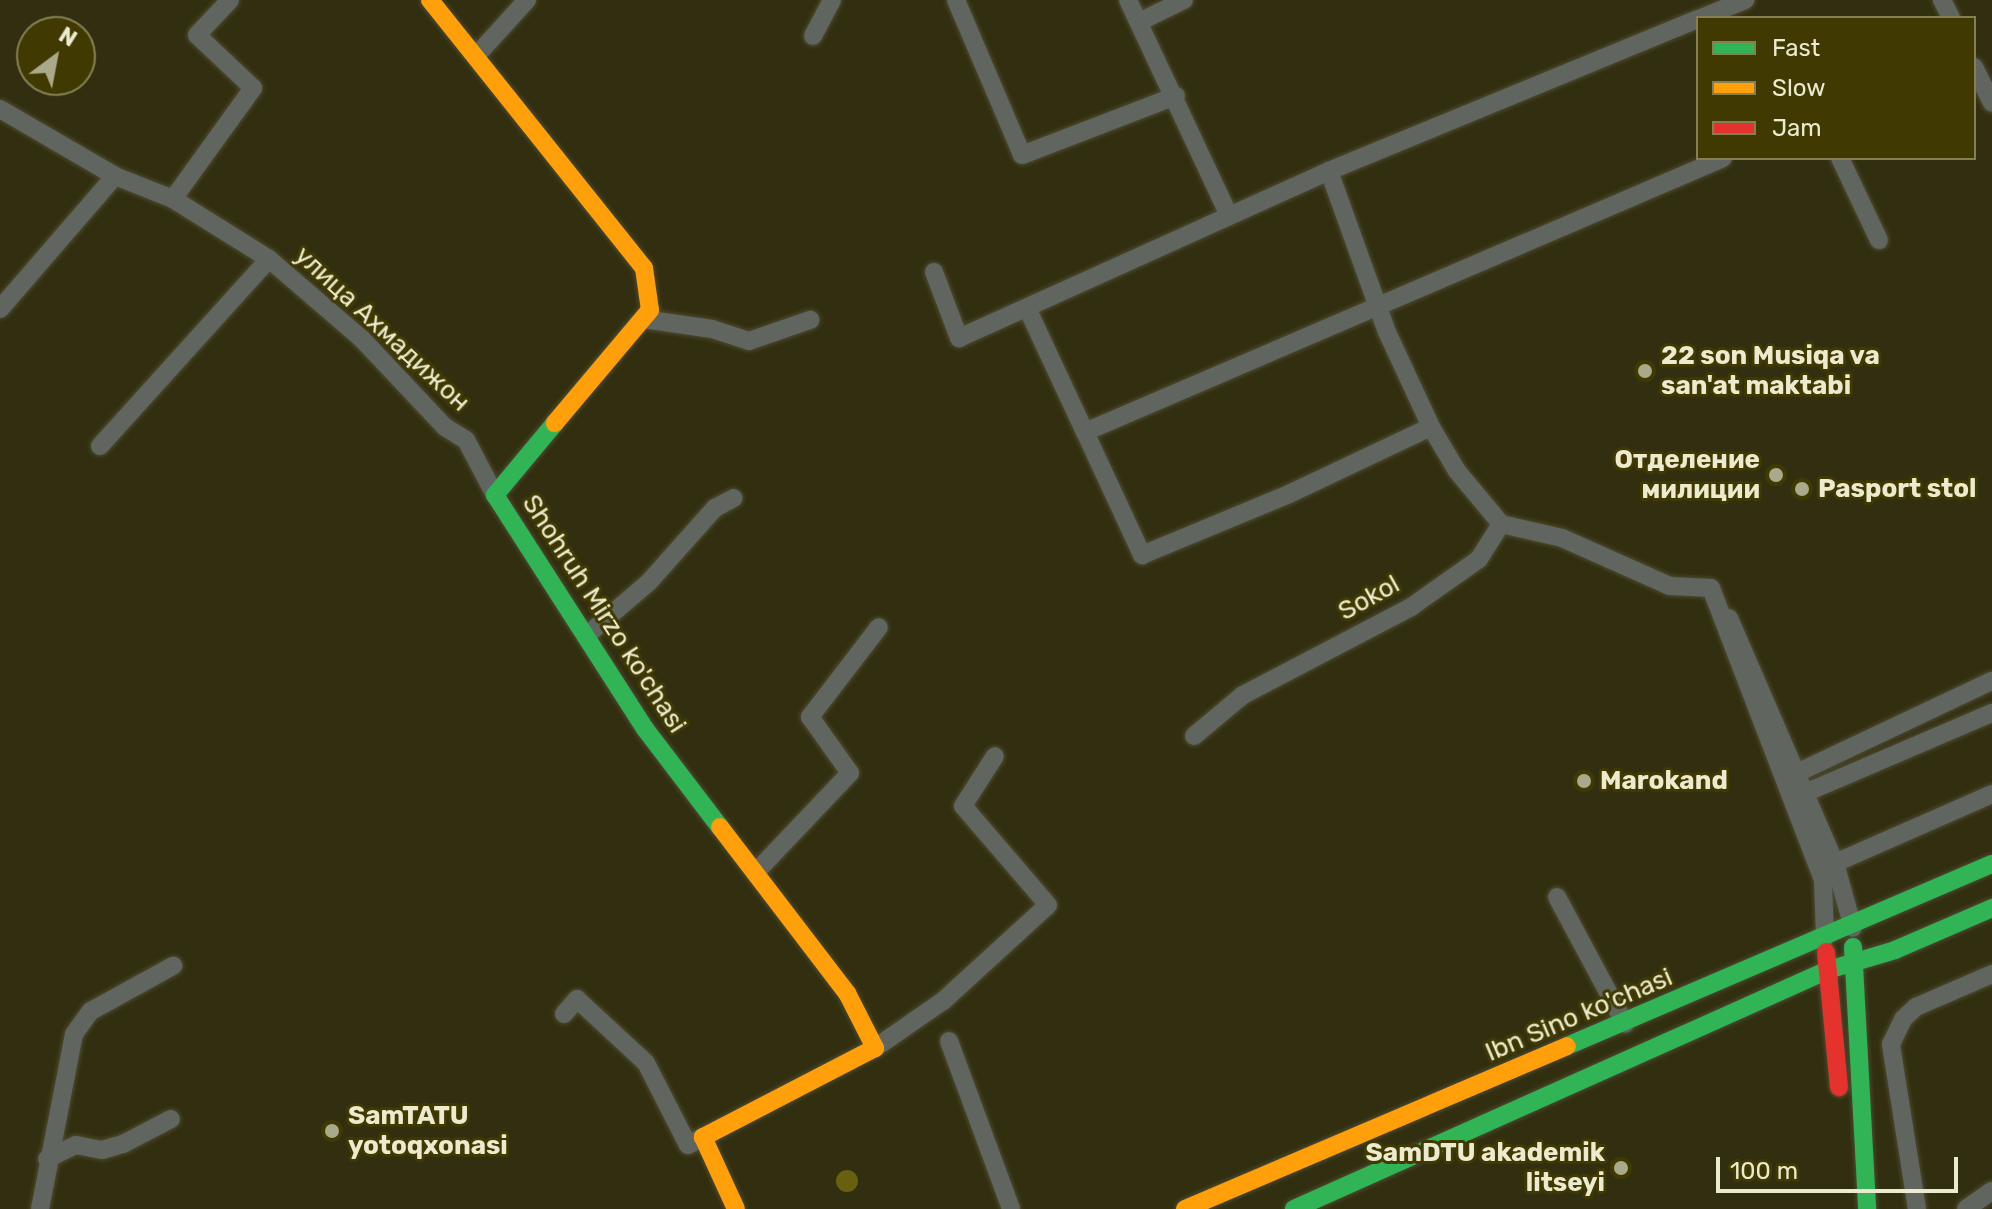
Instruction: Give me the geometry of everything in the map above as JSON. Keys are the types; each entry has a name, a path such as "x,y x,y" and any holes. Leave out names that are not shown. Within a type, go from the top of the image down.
{"main road":[{"path":"430,0 644,268 650,310 643,319"},
{"name":"Shohruh Mirzo ko'chasi","path":"643,319 495,495 689,789 732,848 757,871 847,993 875,1048"},
{"name":"Ibn Sino ko'chasi","path":"1185,1209 1853,928 1992,864"},
{"path":"1294,1209 1828,970 1854,966 1992,908"},
{"path":"1853,928 1867,1209"},
{"path":"1825,938 1849,1209"},
{"path":"736,1209 703,1137 875,1048"}],"street":[{"path":"173,199 253,88 197,35 230,0"},
{"path":"476,56 527,0"},
{"path":"813,36 832,0"},
{"path":"956,0 1022,155 1176,96"},
{"path":"1128,0 1176,96 1229,216"},
{"path":"1139,22 1184,0"},
{"path":"1706,16 1745,0"},
{"path":"934,272 959,338 1028,310 1329,171 1696,20"},
{"path":"1980,67 1992,103"},
{"name":"улица Ахмадижон","path":"3,117 115,176 173,199 269,259 362,339 445,427 466,440 495,495"},
{"path":"1085,432 1377,303 1718,160"},
{"path":"1841,160 1879,240"},
{"path":"1329,171 1377,303 1431,427 1457,471 1501,524 1562,538 1670,586 1711,588"},
{"path":"0,309 115,176"},
{"path":"100,446 269,259"},
{"path":"1028,310 1142,555 1431,427"},
{"path":"643,319 712,329 749,341 810,320"},
{"path":"586,636 649,582 715,508 734,498"},
{"name":"Sokol","path":"1194,736 1243,695 1411,607 1479,559 1501,524"},
{"path":"1711,588 1743,643 1835,863 1853,928"},
{"path":"1711,588 1823,880 1825,938"},
{"path":"757,871 850,773 810,717 879,627"},
{"path":"1797,773 1992,681"},
{"path":"1805,793 1992,713"},
{"path":"875,1048 943,1001 1048,905 963,806 995,756"},
{"path":"1835,863 1992,794"},
{"path":"1557,897 1625,1024"},
{"path":"40,1209 47,1159 74,1034 91,1011 173,966"},
{"path":"1917,1209 1891,1044 1903,1019 1916,1007 1992,974"},
{"path":"564,1014 577,999 646,1063 688,1145 703,1137"},
{"path":"949,1041 1011,1209"},
{"path":"47,1159 76,1145 102,1150 123,1144 171,1119"},
{"path":"1966,1209 1992,1191"}],"shaded area":[{"path":"847,1170 855,1173 858,1181 855,1189 847,1192 839,1189 836,1181 839,1173"}],"traffic: fast":[{"path":"555,423 495,495 646,730 720,827"},
{"path":"1567,1046 1992,864"},
{"path":"1294,1209 1828,970 1895,950 1992,908"},
{"path":"1853,947 1867,1209"}],"traffic: slow":[{"path":"430,0 644,268 650,310 555,423"},
{"path":"720,827 847,993 875,1048 703,1137 736,1209"},
{"path":"1185,1209 1567,1046"}],"traffic: jam":[{"path":"1826,952 1839,1087"}],"place":[{"name":"22 son Musiqa va san'at maktabi","path":"1645,371"},
{"name":"Отделение милиции","path":"1776,475"},
{"name":"Pasport stol","path":"1802,489"},
{"name":"Marokand","path":"1584,781"},
{"name":"SamTATU yotoqxonasi","path":"332,1131"},
{"name":"SamDTU akademik litseyi","path":"1621,1168"}]}
